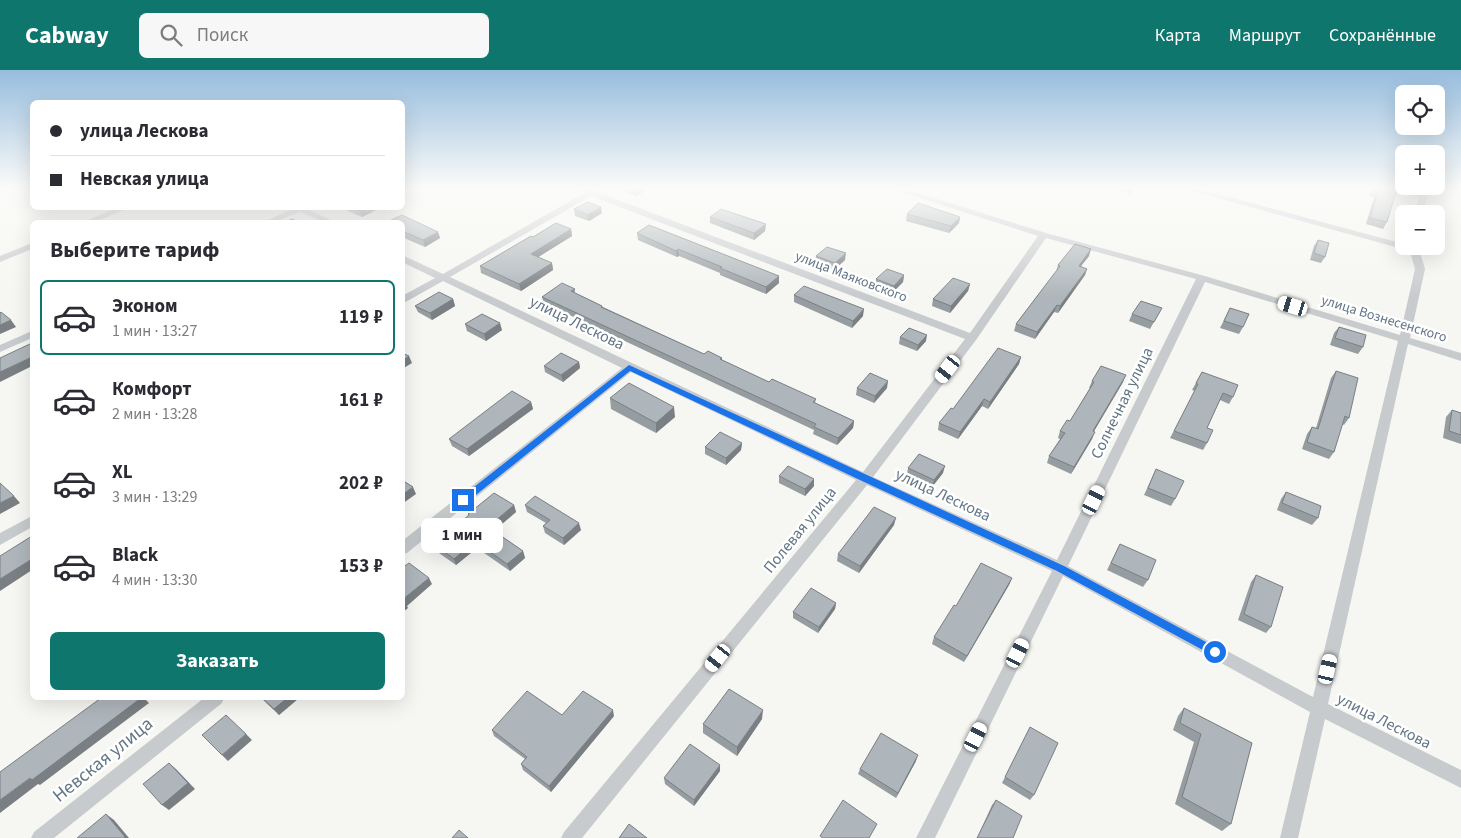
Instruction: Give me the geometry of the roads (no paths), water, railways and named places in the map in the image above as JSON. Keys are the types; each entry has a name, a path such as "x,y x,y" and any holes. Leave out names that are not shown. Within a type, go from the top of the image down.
{"street":[{"path":"405,299 531,225"},
{"name":"улица Маяковского","path":"679,225 972,338"},
{"name":"улица Вознесенского","path":"1011,225 1202,278 1461,357"},
{"path":"1325,225 1395,243"},
{"name":"Полевая улица","path":"570,838 865,479 972,338 1044,235"},
{"path":"0,259 30,247"},
{"path":"1289,838 1402,339 1420,269 1415,255"},
{"name":"улица Лескова","path":"405,259 629,368 1060,568 1319,708 1461,779"},
{"name":"Солнечная улица","path":"925,838 1202,278"},
{"path":"0,350 30,335"},
{"path":"405,547 629,368"},
{"path":"0,540 30,522"},
{"name":"Невская улица","path":"40,838 213,700"}]}
